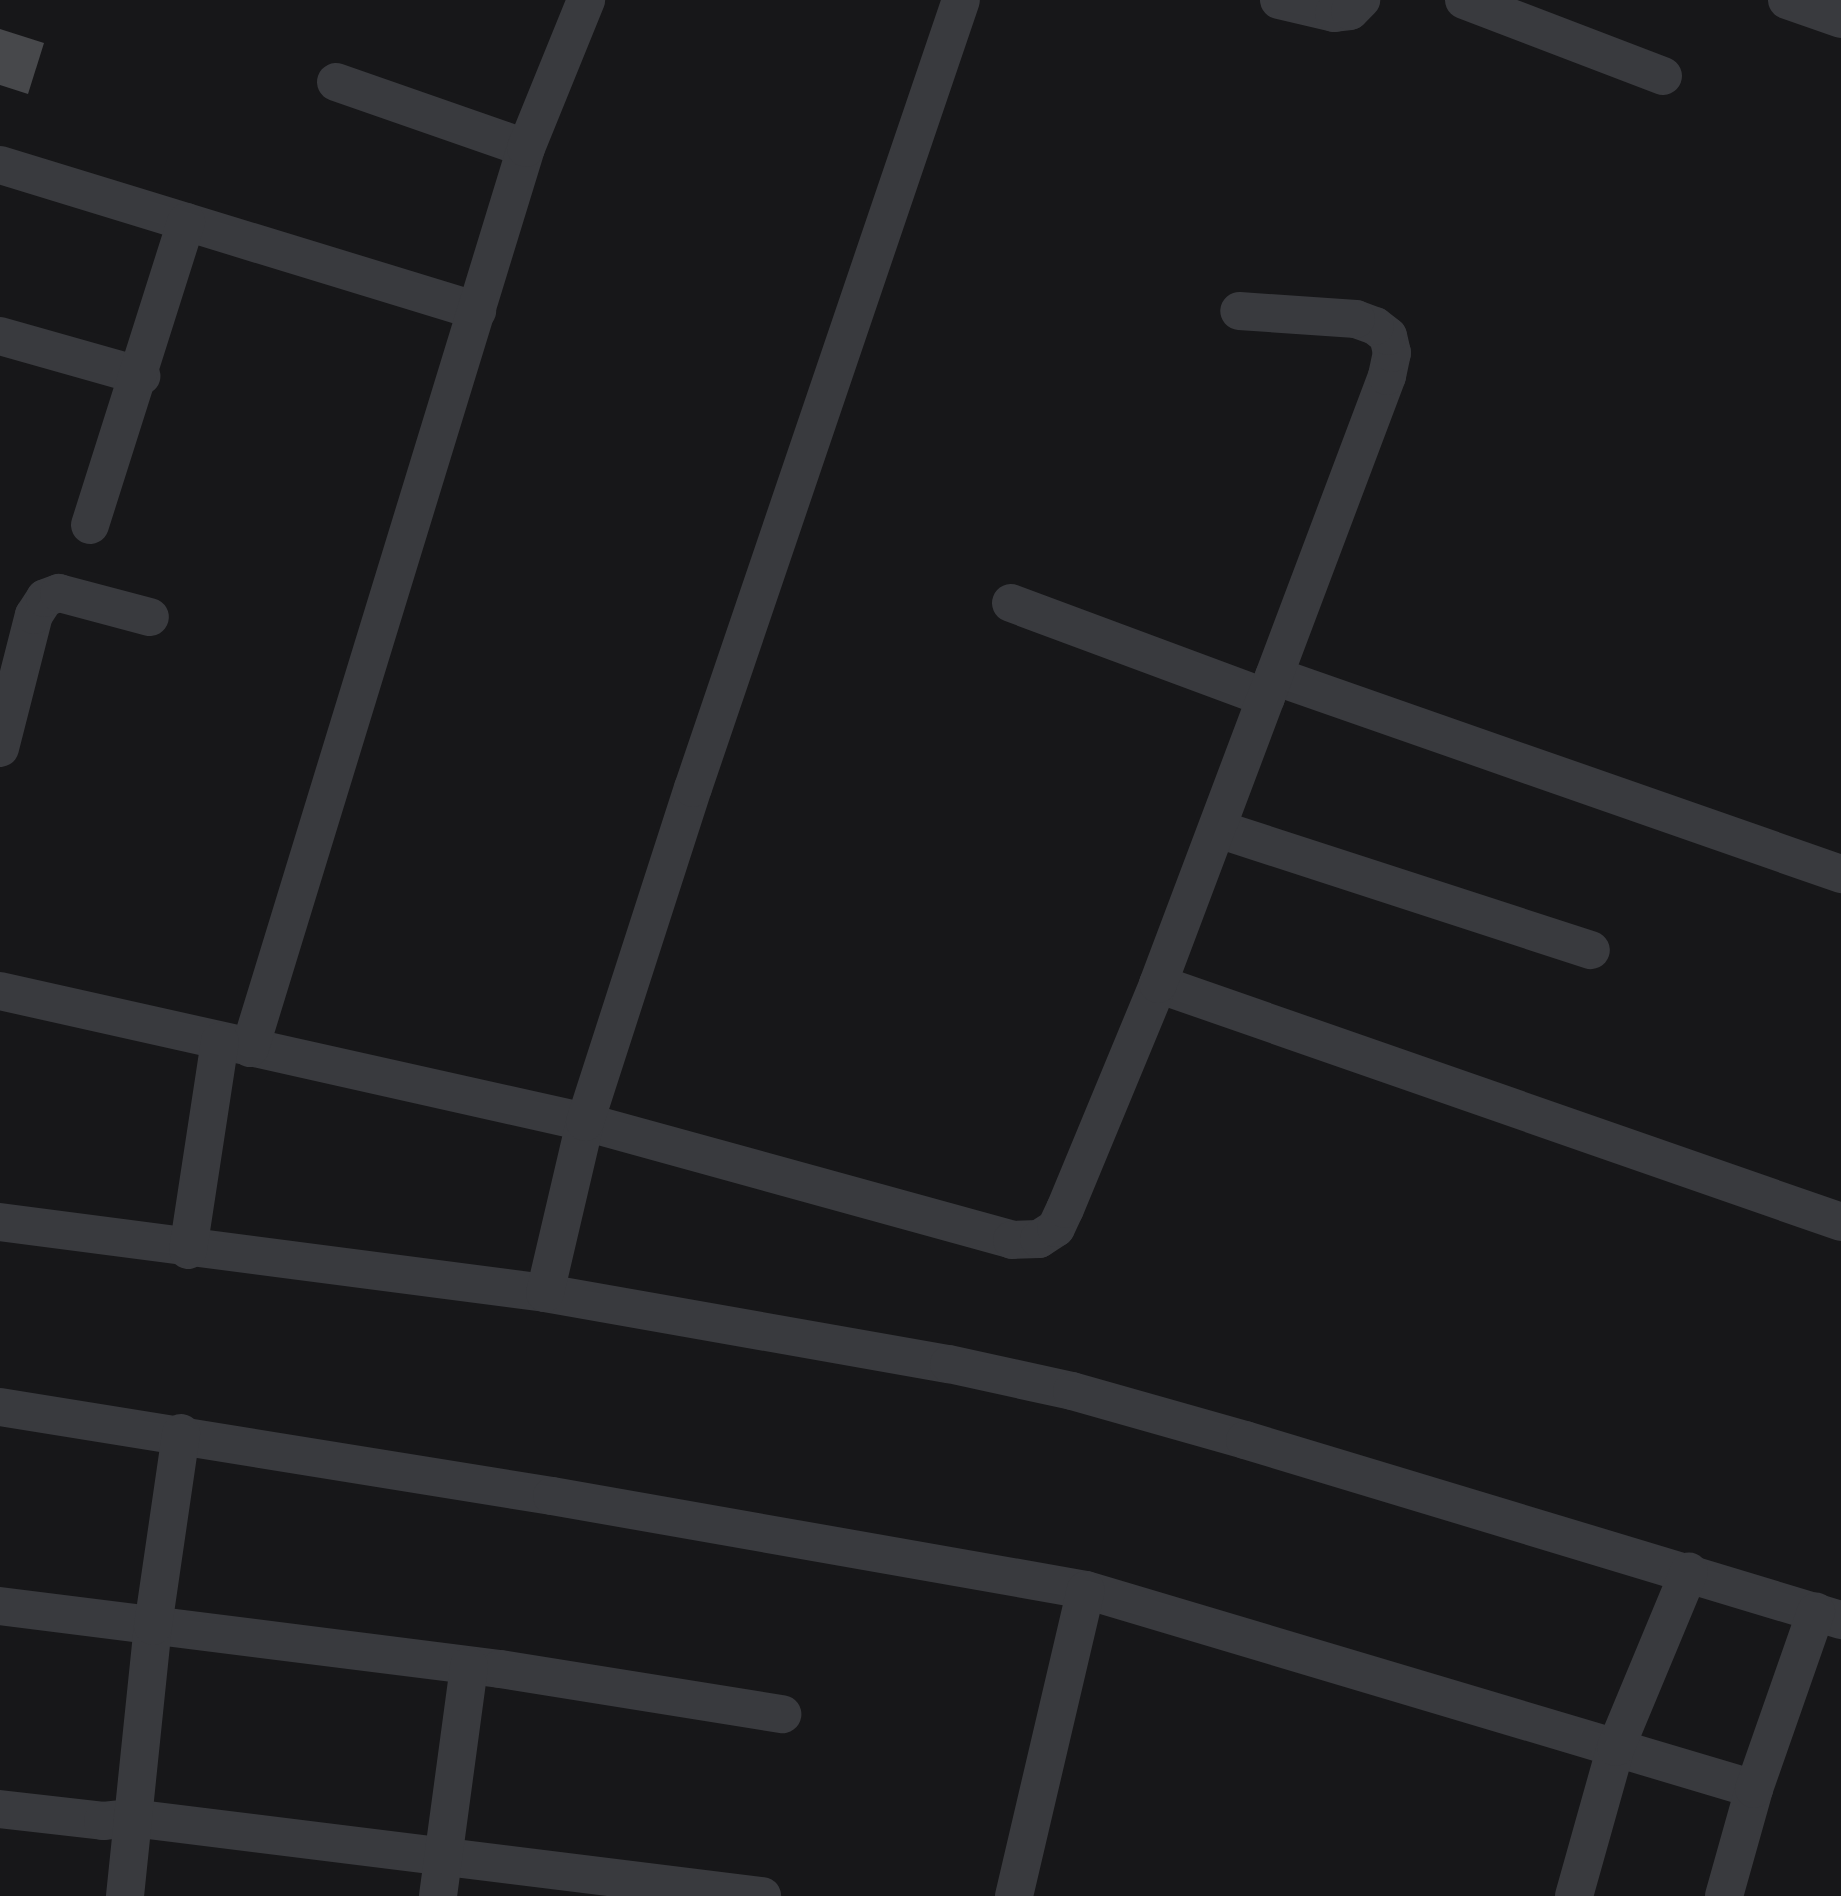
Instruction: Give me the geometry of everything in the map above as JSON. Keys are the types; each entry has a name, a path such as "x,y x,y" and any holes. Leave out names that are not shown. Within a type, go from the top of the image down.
{"street":[{"path":"188,1250 235,1044 477,310 526,148 586,0"},
{"path":"545,1293 586,1122 693,788 961,0"},
{"path":"1279,0 1334,13 1350,10 1361,0"},
{"path":"1464,0 1663,76"},
{"path":"1787,0 1841,19"},
{"path":"336,82 526,148"},
{"path":"0,165 477,310"},
{"path":"90,525 141,376 186,222"},
{"path":"0,990 586,1122 1012,1240 1038,1239 1056,1228 1065,1209 1158,984 1387,376 1392,353 1388,336 1375,326 1356,320 1239,311"},
{"path":"0,336 141,376"},
{"path":"0,748 34,615 45,598 59,593 150,617"},
{"path":"1011,603 1841,874"},
{"path":"1218,829 1591,950"},
{"path":"1158,984 1841,1222"},
{"path":"0,1222 188,1250 545,1293 949,1363 1072,1391 1689,1572 1828,1616 1754,1789 1724,1896"},
{"path":"0,1407 181,1433 1086,1590 1754,1789"},
{"path":"125,1896 153,1626 181,1433"},
{"path":"1574,1896 1616,1747 1689,1572"},
{"path":"1014,1896 1086,1590"},
{"path":"0,1606 469,1666 782,1714"},
{"path":"438,1896 469,1666"},
{"path":"0,1809 103,1821 132,1818 762,1896"}],"building":[{"path":"0,29 44,43 28,94 0,85"}]}
